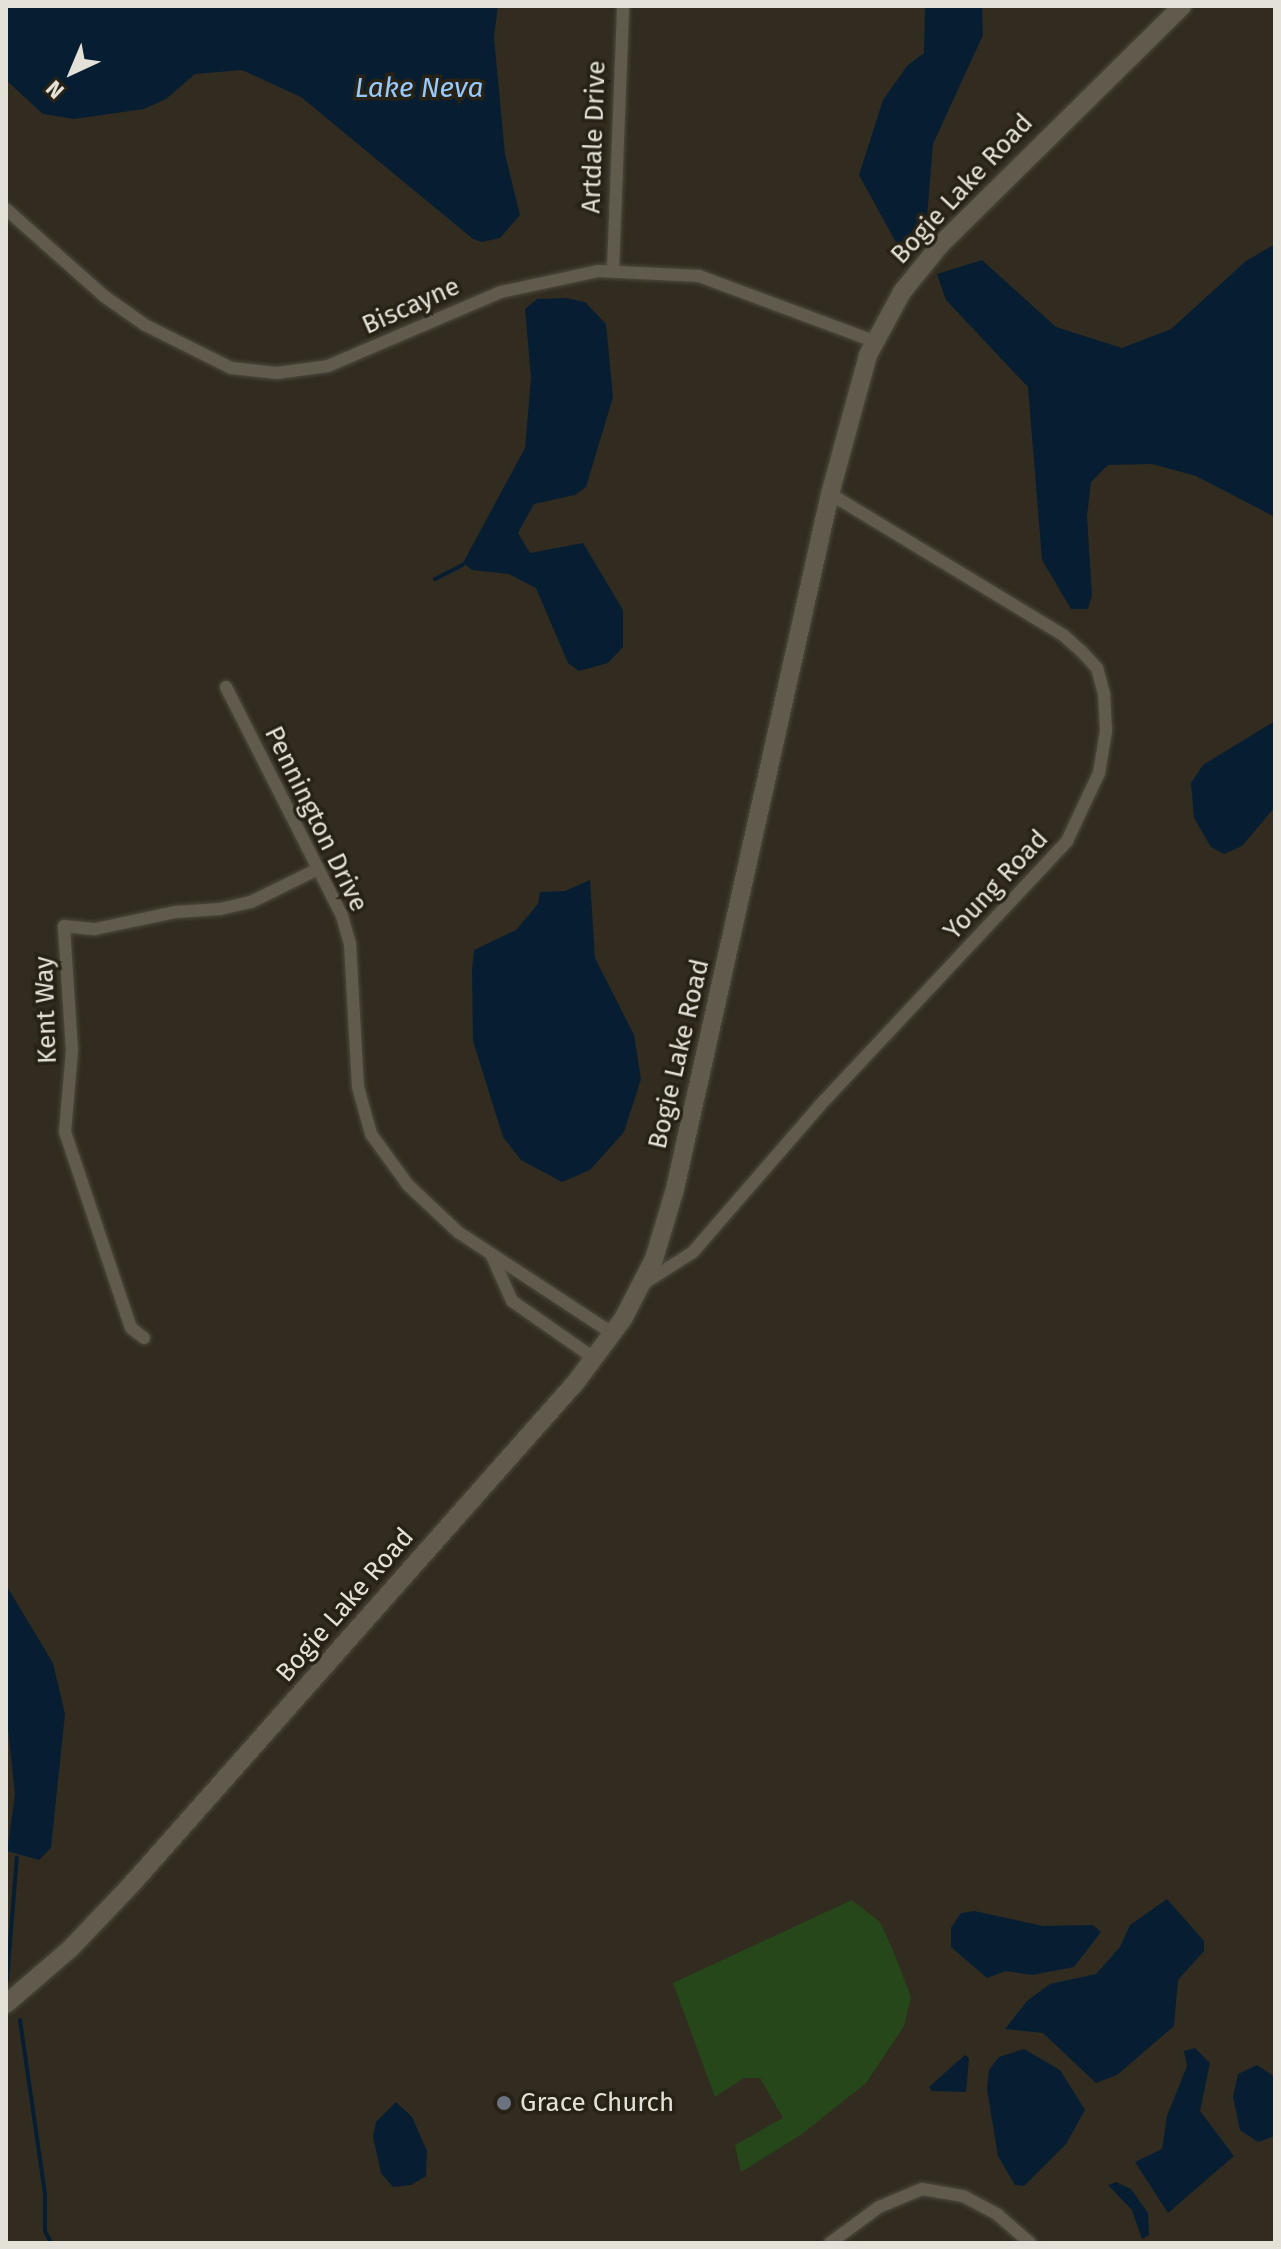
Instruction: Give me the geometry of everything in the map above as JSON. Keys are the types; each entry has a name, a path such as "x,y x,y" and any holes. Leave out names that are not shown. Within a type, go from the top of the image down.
{"main road":[{"name":"Bogie Lake Road","path":"6,2004 70,1949 131,1885 595,1359 643,1284 675,1189 853,395 874,341 902,292 940,245 1182,6"}],"street":[{"name":"Artdale Drive","path":"613,270 623,6"},
{"name":"Biscayne","path":"6,209 93,287 145,325 231,368 277,373 328,366 501,292 613,270 699,276 772,299 874,341"},
{"name":"Young Road","path":"643,1284 702,1243 834,1090 1067,841 1099,773 1106,731 1104,694 1097,668 1081,651 1063,635 830,494"},
{"name":"Pennington Drive","path":"226,687 342,916 350,944 358,1087 371,1134 408,1185 492,1256 613,1334"},
{"name":"Kent Way","path":"144,1338 131,1328 65,1132 72,1051 64,926 95,929 176,912 220,909 251,902 318,869"},
{"name":"Pennington Drive","path":"492,1256 512,1301 595,1359"},
{"path":"830,2243 879,2207 922,2189 963,2196 1021,2240"}],"green space":[{"path":"852,1900 880,1922 894,1953 911,1997 904,2026 866,2083 802,2134 741,2172 735,2145 783,2118 760,2078 744,2078 715,2097 673,1983"}],"water":[{"name":"Lake Neva","path":"6,6 498,6 494,37 505,154 520,215 500,238 482,242 473,239 301,97 242,70 195,74 166,99 144,109 74,119 43,114 6,80"},
{"path":"925,6 982,6 983,35 933,144 927,218 916,244 903,255 859,175 883,100 907,66 924,53"},
{"path":"1275,244 1275,517 1196,476 1152,464 1108,465 1091,482 1087,516 1092,595 1088,609 1071,609 1042,560 1028,387 946,300 937,274 982,260 1056,327 1122,348 1171,329 1246,261"},
{"path":"566,298 585,302 606,324 613,397 586,487 575,495 534,504 518,533 530,553 583,543 623,610 623,647 608,663 579,671 568,663 536,588 509,574 472,570 463,563 525,448 531,378 525,309 537,299"},
{"path":"1275,721 1275,807 1242,846 1224,854 1211,847 1194,818 1191,783 1203,765"},
{"path":"590,880 595,958 634,1035 641,1079 624,1132 590,1170 562,1182 521,1160 503,1137 473,1041 472,970 474,950 516,930 538,904 540,892 565,891"},
{"path":"6,1585 53,1663 65,1714 51,1848 39,1860 7,1851 15,1795 6,1709"},
{"path":"1167,1899 1204,1941 1204,1951 1178,1980 1174,2026 1117,2075 1096,2083 1043,2033 1005,2029 1027,2001 1050,1984 1096,1974 1120,1947 1130,1925"},
{"path":"974,1911 1043,1926 1093,1925 1101,1932 1074,1967 1032,1975 1006,1971 987,1978 951,1947 951,1928 961,1913"},
{"path":"1195,2048 1210,2063 1200,2111 1234,2156 1168,2213 1135,2162 1162,2149 1167,2116 1187,2066 1184,2051"},
{"path":"1024,2049 1060,2070 1085,2110 1066,2144 1024,2186 1015,2185 998,2156 987,2089 989,2070 999,2057"},
{"path":"965,2055 969,2058 966,2092 932,2091 929,2087"},
{"path":"1257,2065 1275,2077 1275,2136 1258,2142 1240,2130 1233,2097 1238,2074"},
{"path":"396,2102 412,2117 427,2151 426,2176 411,2185 393,2187 381,2173 373,2137 376,2122"},
{"path":"1116,2182 1131,2189 1148,2213 1149,2235 1142,2239 1132,2210 1108,2185"}],"waterway":[{"path":"435,579 463,565"},
{"path":"7,1980 17,1857"},
{"path":"20,2020 45,2194 45,2231 51,2243"}],"place":[{"name":"Grace Church","path":"504,2103"}]}
